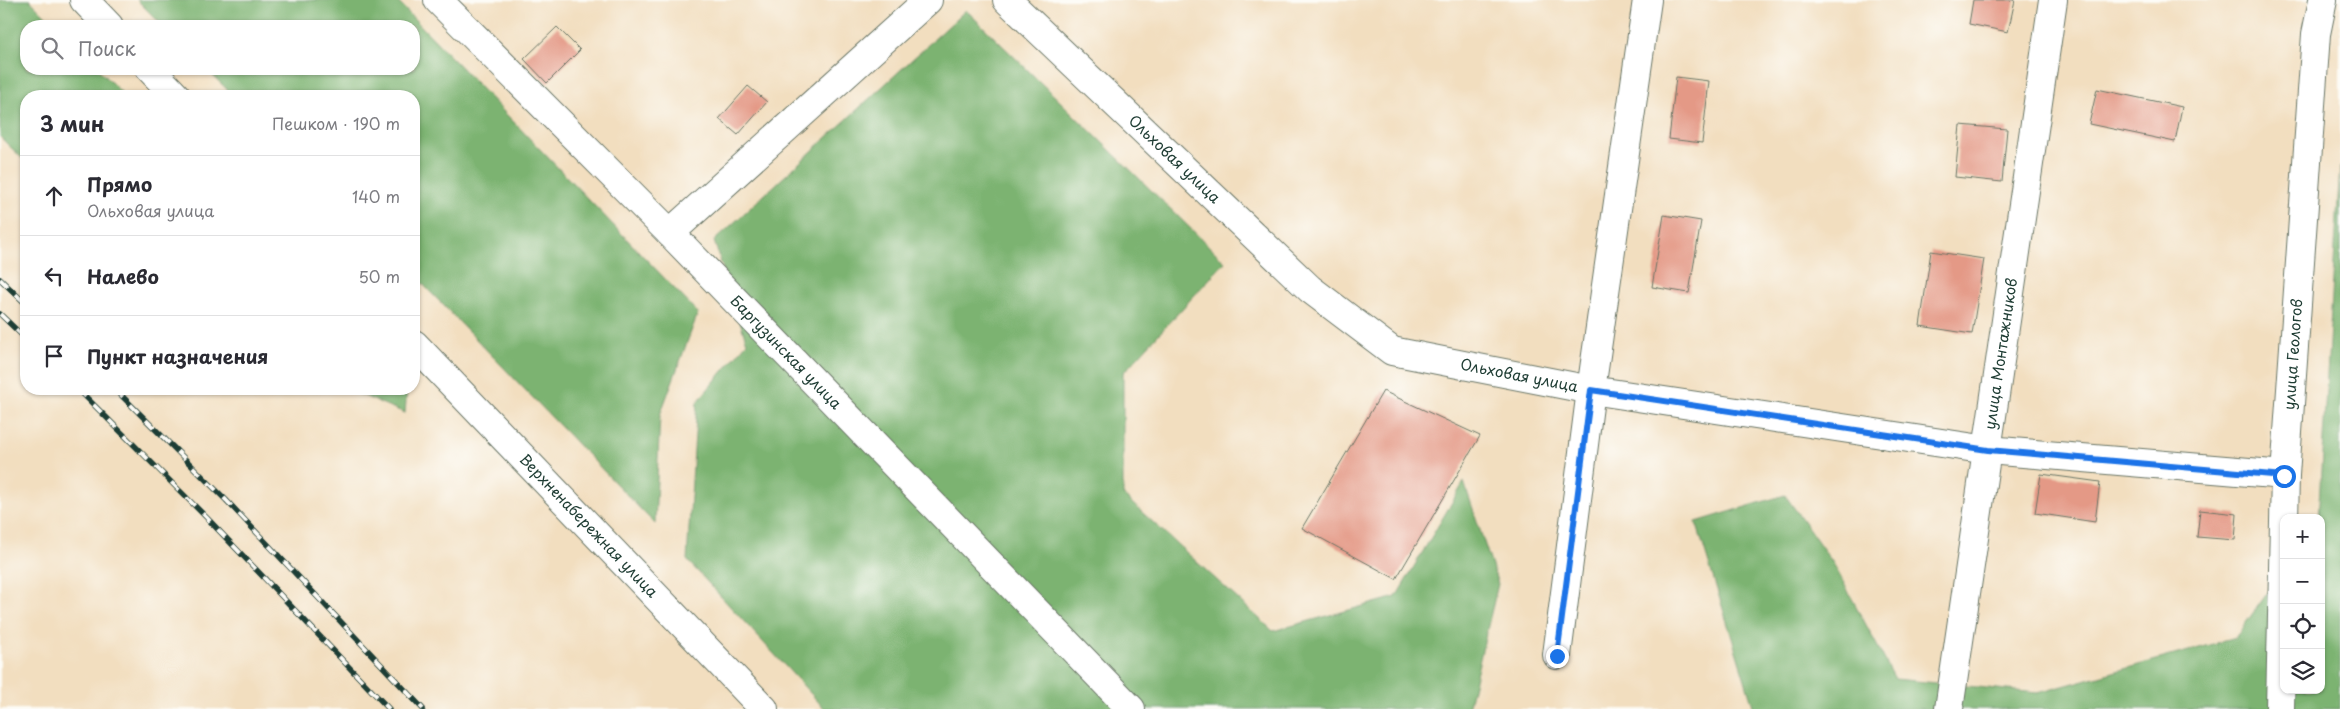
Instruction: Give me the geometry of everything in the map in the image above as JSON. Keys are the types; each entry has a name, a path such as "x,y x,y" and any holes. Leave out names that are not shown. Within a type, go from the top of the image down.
{"street":[{"path":"84,0 103,20"},
{"name":"Баргузинская улица","path":"438,0 670,233 1131,709"},
{"path":"670,233 928,0"},
{"name":"Ольховая улица","path":"1007,0 1310,289 1392,350 1591,390 1988,450 2284,476"},
{"path":"1557,656 1591,390 1647,0"},
{"name":"улица Монтажников","path":"1949,709 2054,0"},
{"name":"улица Геологов","path":"2280,709 2284,476 2316,34 2323,0"},
{"path":"156,75 170,90"},
{"name":"Верхненабережная улица","path":"420,350 764,709"}],"green space":[{"path":"0,0 30,0 50,20 20,20 20,75 104,75 119,90 20,90 20,156 0,137"},
{"path":"137,0 396,0 415,20 157,20"},
{"path":"966,10 1225,262 1123,373 1123,495 1273,631 1396,597 1464,482 1498,584 1468,709 825,709 687,560 697,402 747,343 714,241"},
{"path":"420,25 698,313 660,415 655,524 420,281 420,90 228,90 212,75 420,75"},
{"path":"2340,167 2340,709 1754,709 1696,522 1785,495 1833,563 1895,679 2038,693 2235,638 2280,576 2280,694 2325,694 2325,514 2318,514"},
{"path":"362,395 406,395 405,413"}],"building":[{"path":"1973,0 2015,0 2008,32 1969,24"},
{"path":"557,27 580,50 547,83 524,59"},
{"path":"1676,77 1709,81 1702,143 1669,139"},
{"path":"748,86 767,102 738,135 719,119"},
{"path":"2097,89 2182,107 2175,142 2089,124"},
{"path":"1960,125 2007,129 2002,182 1955,177"},
{"path":"1664,215 1701,221 1689,293 1652,287"},
{"path":"1931,251 1984,259 1972,334 1920,326"},
{"path":"1383,391 1480,436 1396,579 1302,528"},
{"path":"2041,474 2100,482 2095,522 2035,513"},
{"path":"2200,510 2237,514 2235,540 2197,537"}],"railway":[{"path":"0,279 20,298"},
{"path":"0,314 20,333"},
{"path":"84,395 207,518 389,709"},
{"path":"121,395 226,500 423,709"}],"route":[{"path":"1557,656 1591,390 1988,450 2284,476"}]}
